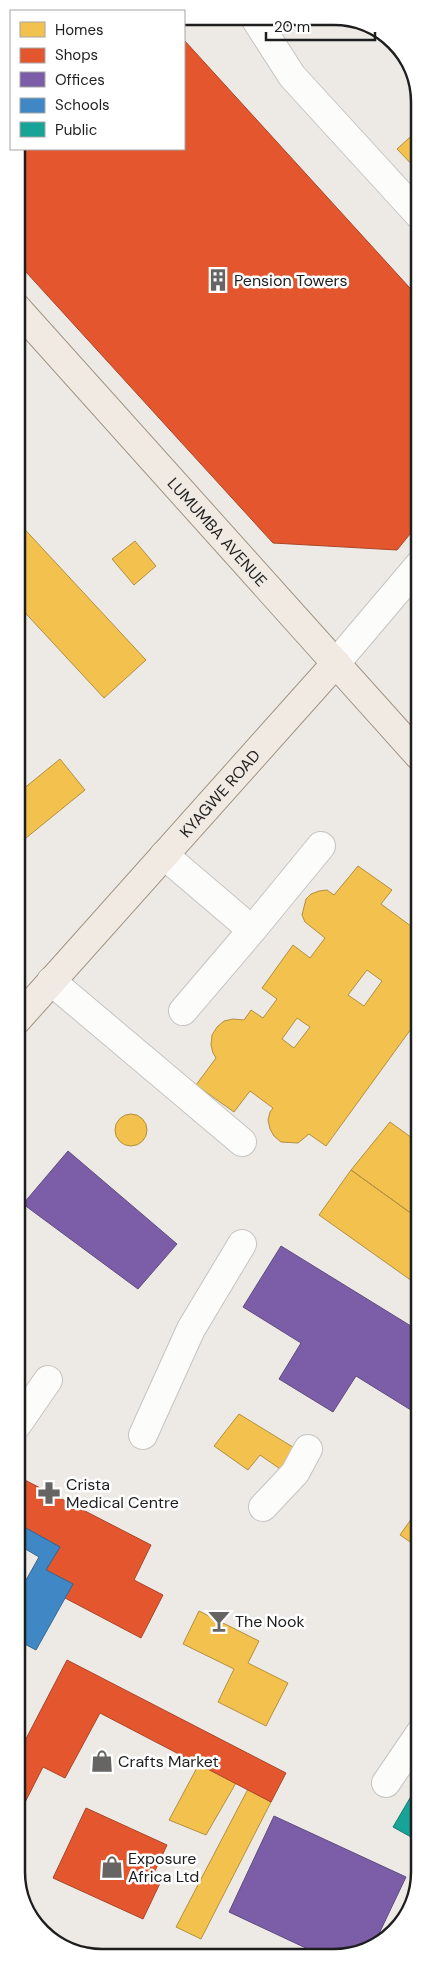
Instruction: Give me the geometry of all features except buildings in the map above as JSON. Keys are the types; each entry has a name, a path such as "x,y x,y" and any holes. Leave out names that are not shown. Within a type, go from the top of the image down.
{"main road":[{"name":"LUMUMBA AVENUE","path":"25,317 411,747"},
{"name":"KYAGWE ROAD","path":"25,1011 336,663"}],"street":[{"path":"259,25 292,76 411,206"},
{"name":"KYAGWE ROAD","path":"336,663 411,574"},
{"path":"183,1011 321,846"},
{"path":"164,855 252,930"},
{"path":"51,981 242,1142"},
{"path":"143,1435 191,1329 242,1244"},
{"path":"25,1413 48,1380"},
{"path":"263,1506 295,1473 308,1449"},
{"path":"386,1784 411,1746"}],"place":[{"name":"Pension Towers","path":"218,280"},
{"name":"Crista Medical Centre","path":"49,1493"},
{"name":"The Nook","path":"219,1621"},
{"name":"Crafts Market","path":"102,1761"},
{"name":"Exposure Africa Ltd","path":"112,1867"}]}
